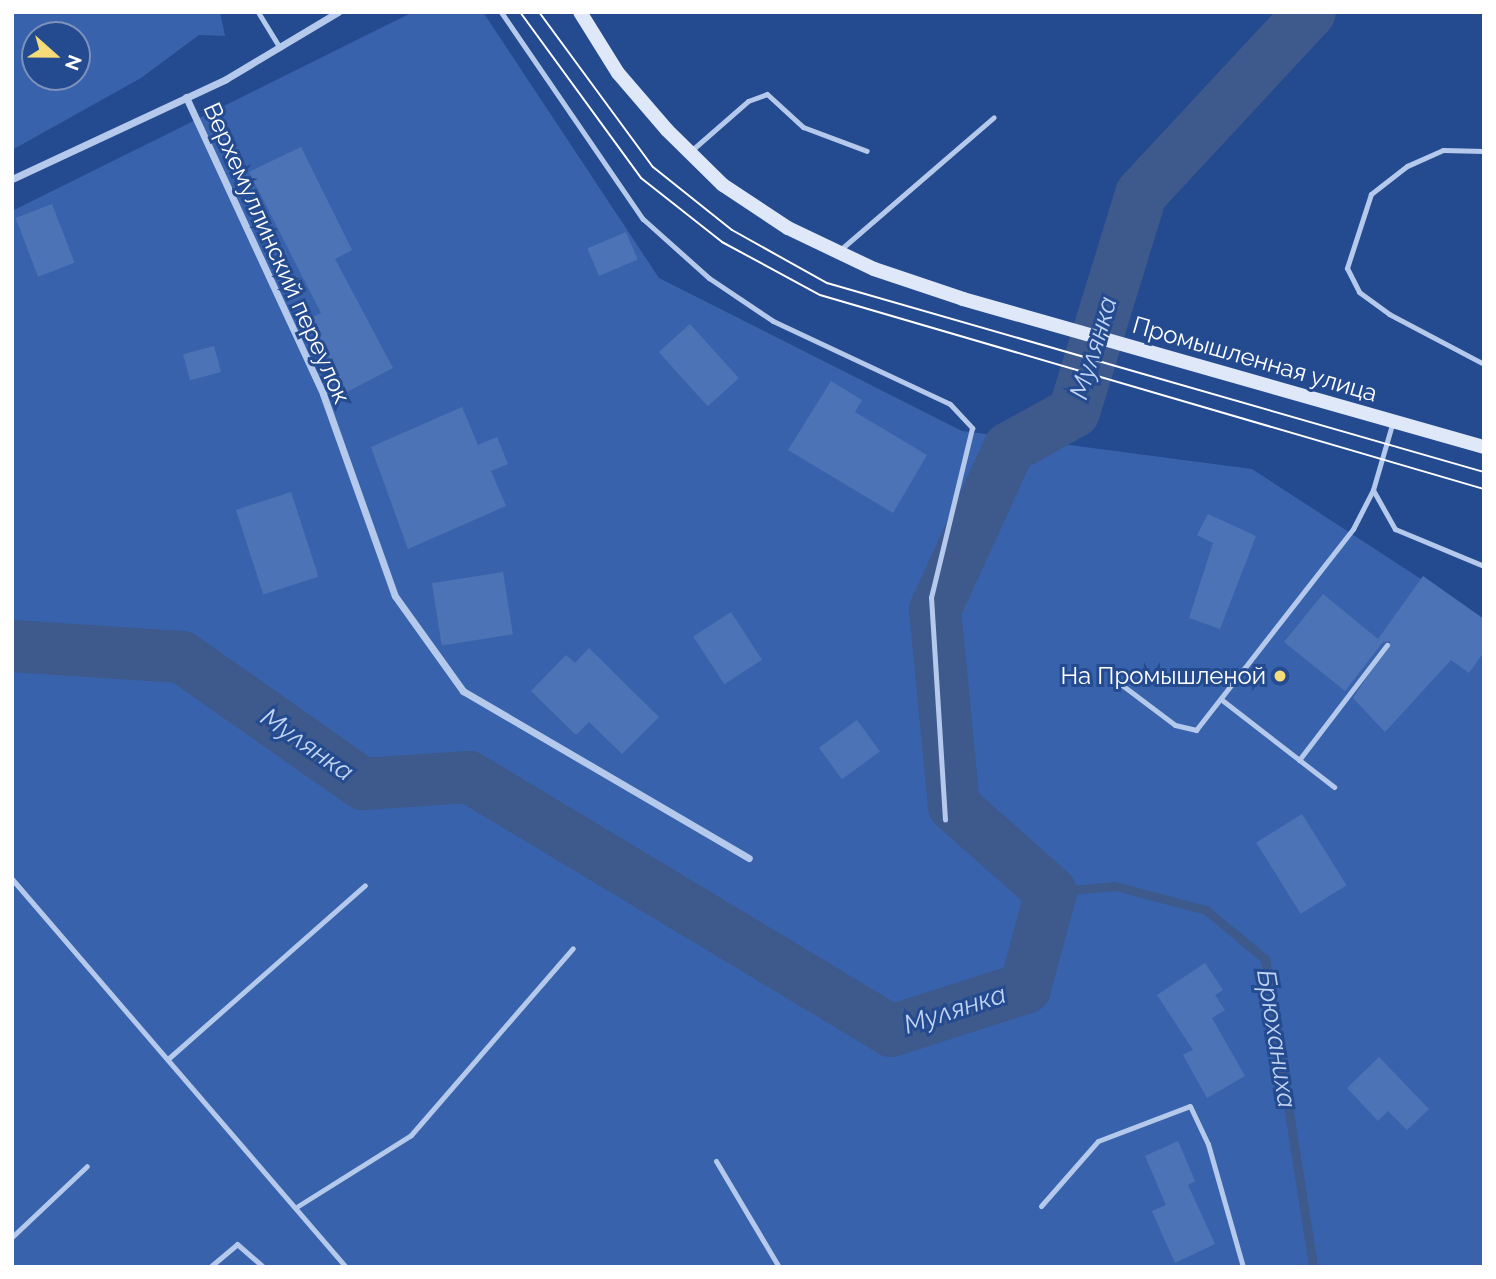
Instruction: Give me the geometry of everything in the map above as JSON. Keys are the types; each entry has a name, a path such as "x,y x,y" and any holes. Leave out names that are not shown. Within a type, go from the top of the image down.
{"street":[{"path":"12,179 186,97 280,48 338,12"},
{"name":"Промышленная улица","path":"580,12 618,73 689,152 733,192 838,252 963,299 1189,366 1484,447"},
{"name":"Верхемуллинский переулок","path":"186,97 323,394 396,596 463,691 749,858"}],"lane":[{"path":"258,12 280,48"},
{"path":"501,12 643,219 709,278 773,321 950,404 972,428 931,597 944,820"},
{"path":"689,152 758,94 777,100 803,127 867,151"},
{"path":"838,252 994,117"},
{"path":"1484,151 1443,150 1407,166 1371,194 1347,268 1359,292 1389,314 1484,364"},
{"path":"1114,679 1185,730 1196,730 1353,529 1373,490 1393,421"},
{"path":"1373,490 1395,529 1484,566"},
{"path":"1299,760 1387,645"},
{"path":"1222,700 1334,787"},
{"path":"12,879 298,1206 346,1267"},
{"path":"169,1058 365,885"},
{"path":"298,1206 411,1135 573,948"},
{"path":"1041,1206 1098,1141 1190,1106 1243,1267"},
{"path":"716,1161 779,1267"},
{"path":"12,1237 87,1166"},
{"path":"210,1267 237,1244 262,1267"}],"shaded area":[{"path":"12,12 220,12 225,36 199,35 141,78 12,150"},
{"path":"413,12 483,12 659,278 962,431 1252,469 1484,620 1484,1267 12,1267 12,211"}],"building":[{"path":"301,147 352,250 335,259 393,368 347,392 309,319 321,313 249,172"},
{"path":"52,204 75,263 38,277 16,218"},
{"path":"626,232 638,260 599,276 587,248"},
{"path":"690,324 739,378 708,406 659,352"},
{"path":"214,346 221,372 190,380 183,354"},
{"path":"831,381 862,400 855,412 927,455 893,513 788,450"},
{"path":"462,407 478,445 497,437 508,464 491,471 506,506 408,549 371,447"},
{"path":"291,492 319,577 263,595 236,510"},
{"path":"1208,514 1256,536 1220,629 1189,618 1213,543 1197,535"},
{"path":"503,572 513,634 442,645 432,583"},
{"path":"1423,576 1484,619 1484,652 1469,673 1451,660 1385,732 1353,698 1391,641 1383,642 1345,691 1284,642 1323,594 1378,639"},
{"path":"731,612 762,660 724,684 693,637"},
{"path":"589,648 659,717 622,754 589,722 576,735 531,691 566,655 575,663"},
{"path":"857,720 880,752 842,779 819,748"},
{"path":"1302,814 1347,885 1301,914 1256,843"},
{"path":"1205,963 1223,990 1215,995 1225,1010 1212,1018 1245,1076 1207,1098 1183,1055 1193,1050 1157,995"},
{"path":"1379,1057 1429,1109 1407,1130 1388,1111 1378,1121 1347,1088"},
{"path":"1178,1141 1195,1181 1188,1185 1215,1244 1175,1263 1152,1211 1166,1205 1145,1156"}],"waterway":[{"name":"Мулянка","path":"12,646 182,657 363,784 469,777 891,1031 1025,988 1051,892 954,806 935,610 1009,448 1074,412 1141,194 1310,12"},
{"name":"Брюханиха","path":"1051,892 1115,886 1206,910 1265,959 1313,1267"}],"tram line":[{"path":"520,12 641,178 722,242 820,295 1484,489"},
{"path":"539,12 653,167 732,230 827,283 1484,472"}],"place":[{"name":"На Промышленой","path":"1280,676"}]}
